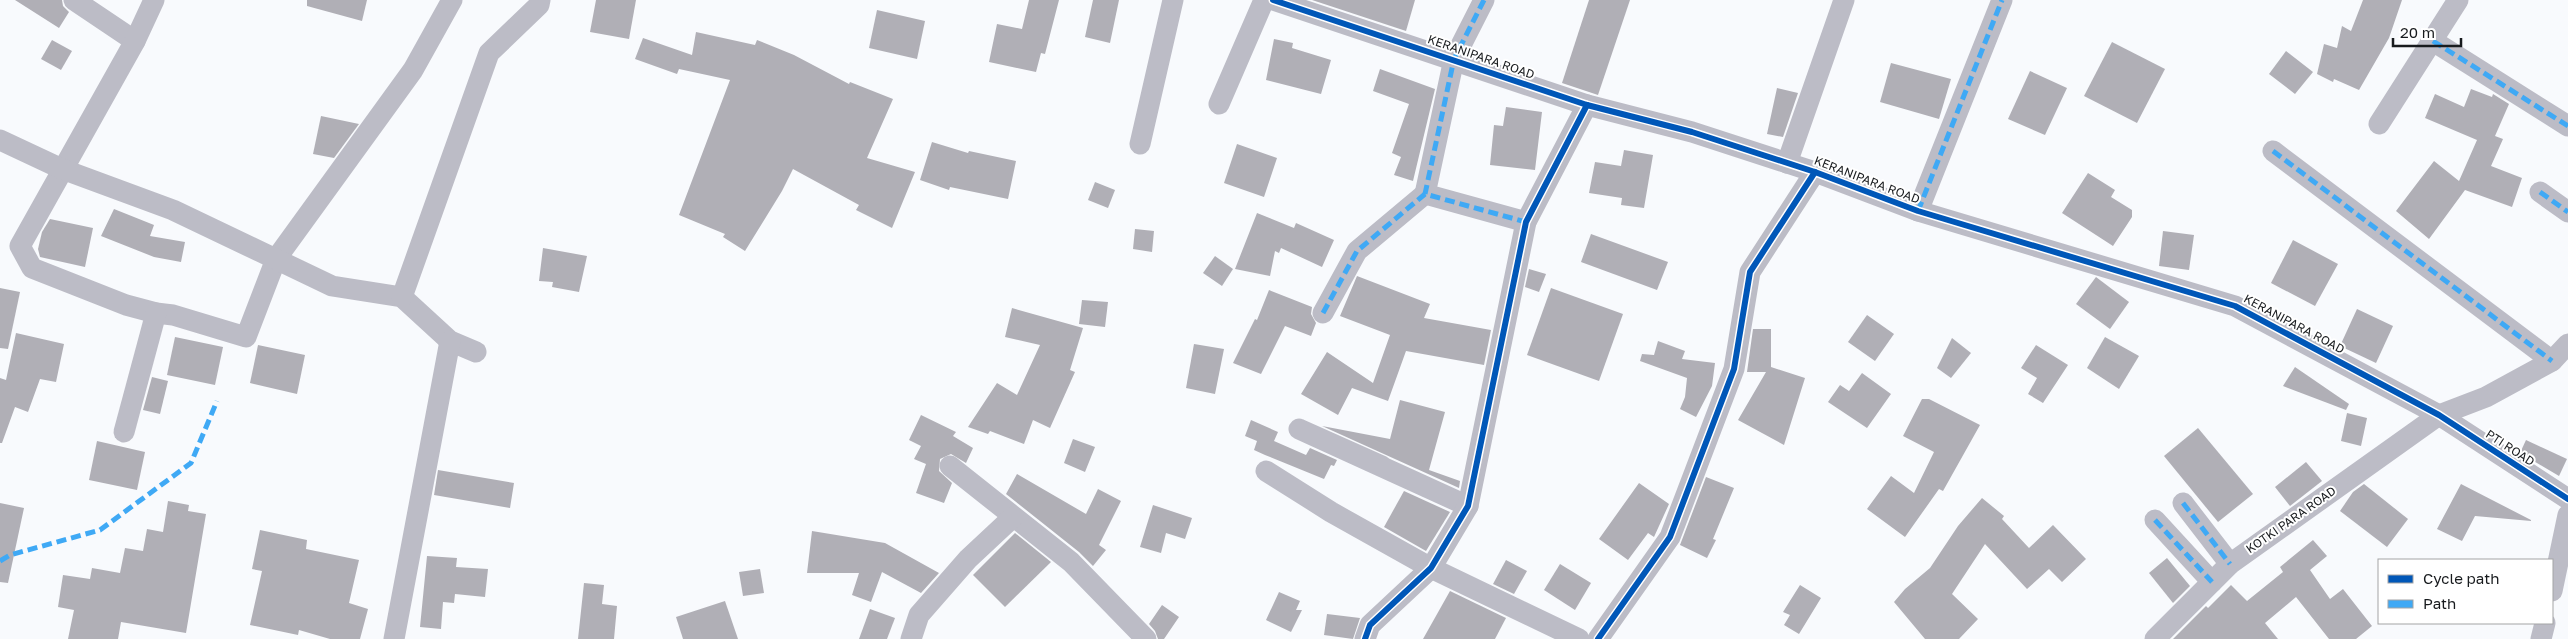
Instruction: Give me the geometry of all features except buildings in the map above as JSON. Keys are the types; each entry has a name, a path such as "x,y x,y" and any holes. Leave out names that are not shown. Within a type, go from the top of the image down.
{"street":[{"path":"74,0 135,41"},
{"path":"154,0 135,41 20,246 32,268 126,305 156,313 173,315 246,337 276,259 413,70 452,0"},
{"path":"402,296 490,53 539,5 540,0"},
{"path":"1140,144 1173,0"},
{"path":"1219,104 1264,0"},
{"name":"KERANIPARA ROAD","path":"1273,0 1587,105 1692,132 1816,172 1918,211 2235,306 2439,415"},
{"path":"1322,312 1357,251 1425,194 1454,59 1484,0"},
{"path":"1787,163 1844,0"},
{"path":"1918,211 2002,0"},
{"path":"2379,124 2458,0"},
{"path":"2433,42 2568,126"},
{"path":"1365,639 1370,625 1431,568 1468,506 1526,222 1587,105"},
{"path":"0,140 62,170 174,210 332,286 402,296 450,340 476,352"},
{"path":"2273,151 2552,361"},
{"path":"1598,639 1670,537 1682,500 1734,369 1750,272 1816,172"},
{"path":"2540,192 2568,212"},
{"path":"1425,194 1526,222"},
{"path":"124,432 156,313"},
{"path":"394,639 450,340"},
{"path":"2439,415 2486,397 2552,361 2568,344"},
{"name":"PTI ROAD","path":"2439,415 2568,499"},
{"name":"KOTKI PARA ROAD","path":"2154,639 2230,564 2439,415"},
{"path":"1382,466 1303,431 1468,506"},
{"path":"950,466 1071,562 1146,639"},
{"path":"1266,471 1331,512 1431,568 1579,639"},
{"path":"2183,503 2230,564"},
{"path":"2553,586 2568,515"},
{"path":"911,639 919,615 968,559 1013,517"},
{"path":"2155,520 2212,582"},
{"path":"2541,639 2545,624"}],"marked path":[{"path":"1484,0 1454,59 1425,194 1526,222"},
{"path":"1918,211 2002,0"},
{"path":"2433,41 2568,126"},
{"path":"2273,151 2552,361"},
{"path":"2540,192 2568,212"},
{"path":"1323,313 1357,251 1425,194"},
{"path":"0,561 10,555 100,530 191,463 217,401"},
{"path":"2183,503 2230,564"},
{"path":"2155,520 2212,582"}],"cycle path":[{"path":"1273,0 1587,105 1692,132 1815,172 1918,211 2235,306 2439,415 2568,499"},
{"path":"1365,639 1370,625 1431,568 1468,506 1526,222 1587,105"},
{"path":"1598,639 1670,537 1734,369 1750,272 1815,172"}]}
